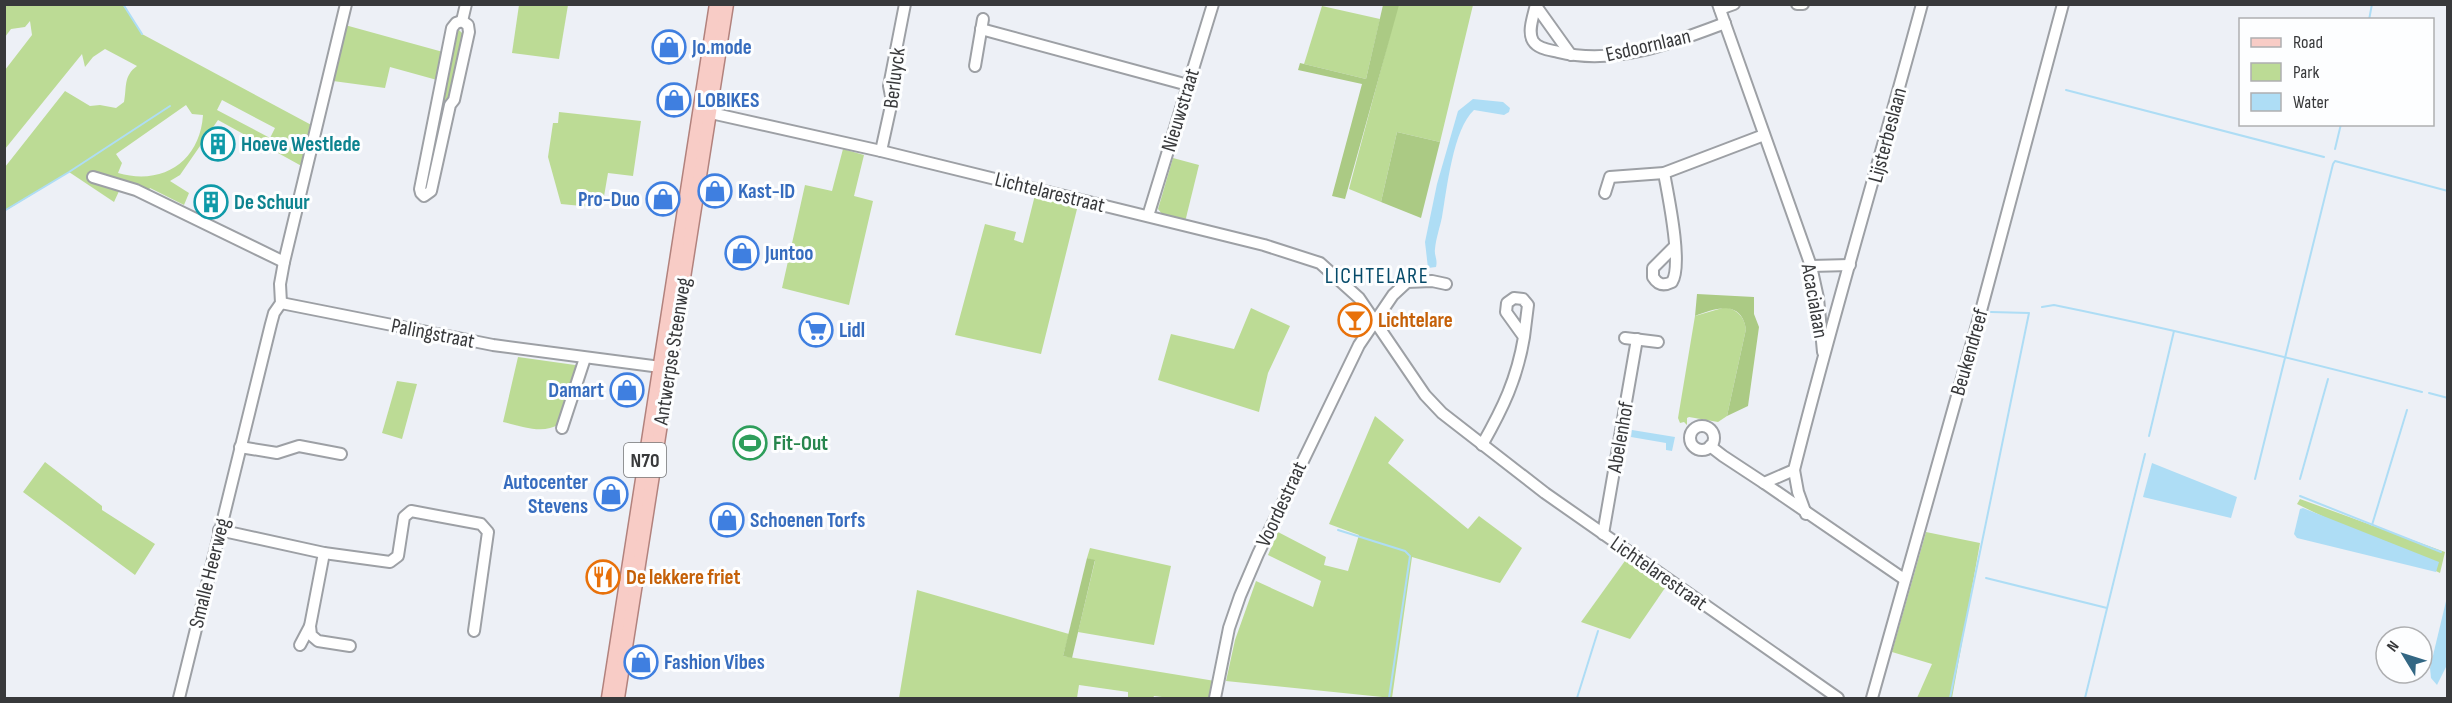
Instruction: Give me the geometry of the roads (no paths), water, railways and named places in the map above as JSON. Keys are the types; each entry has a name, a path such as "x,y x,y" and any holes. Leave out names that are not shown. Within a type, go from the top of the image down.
{"main road":[{"name":"Antwerpse Steenweg","path":"618,699 704,111 716,4"},
{"name":"Antwerpse Steenweg","path":"704,111 726,4"},
{"name":"Antwerpse Steenweg","path":"608,699 665,368"}],"street":[{"name":"Smalle Heerweg","path":"179,699 274,313 281,303 280,284 284,262 346,4"},
{"path":"462,21 466,4"},
{"name":"Berluyck","path":"881,151 892,101 889,86 905,4"},
{"name":"Nieuwstraat","path":"1148,216 1213,4"},
{"name":"Acacialaan","path":"1734,4 1719,7 1811,266 1818,298 1824,358 1794,470 1798,492 1807,514"},
{"path":"1797,4 1803,4"},
{"name":"Lijsterbeslaan","path":"1824,358 1923,4"},
{"name":"Beukendreef","path":"1872,699 1982,307 2063,4"},
{"name":"Esdoornlaan","path":"1536,5 1571,55"},
{"name":"Esdoornlaan","path":"1536,5 1531,29 1533,41 1543,49 1589,58 1615,56 1670,44 1725,23"},
{"path":"462,21 468,25 469,32 431,191 424,196 420,189 438,103 437,97 452,28 456,23 462,21"},
{"path":"975,66 982,24 1188,85"},
{"path":"438,103 444,107 450,105"},
{"name":"Lichtelarestraat","path":"704,111 881,151 1148,216 1264,245 1320,263 1359,298 1433,404 1482,445 1603,534 1838,699"},
{"path":"1605,193 1610,177 1664,173 1764,135"},
{"path":"1664,173 1675,246"},
{"path":"93,177 136,190 284,262"},
{"path":"1811,266 1850,265"},
{"path":"1376,321 1393,296 1407,282 1432,281 1446,284"},
{"name":"Palingstraat","path":"281,303 493,345 665,368"},
{"name":"Voordestraat","path":"1215,699 1229,628 1240,596 1344,373 1359,345 1376,321"},
{"path":"1482,445 1504,408 1513,386 1524,337"},
{"path":"1625,338 1658,342"},
{"name":"Abelenhof","path":"1603,534 1637,339"},
{"path":"562,428 585,358"},
{"path":"240,447 277,453 299,446 341,454"},
{"path":"1710,446 1904,579"},
{"path":"1764,483 1794,470"},
{"path":"219,530 324,553 390,562 398,556 404,518 411,511 481,524 488,532 474,631"},
{"path":"300,645 310,626 324,553"},
{"path":"310,626 311,635 318,641 350,646"}],"water":[{"path":"1473,99 1503,102 1510,108 1509,112 1504,115 1474,110 1467,119 1452,160 1435,251 1436,267 1428,268 1425,242 1437,184 1458,111"},
{"path":"1632,430 1675,437 1672,451 1666,450 1666,443 1631,437"},
{"path":"2152,463 2237,497 2231,518 2143,497"},
{"path":"2303,508 2439,562 2436,572 2297,538 2294,534 2300,509"},
{"path":"2447,597 2447,665 2437,685 2434,682 2434,651"}],"waterway":[{"path":"123,4 142,34"},
{"path":"2369,18 2372,4"},
{"path":"2066,90 2324,157"},
{"path":"4,211 170,106"},
{"path":"2335,149 2341,126"},
{"path":"2255,479 2335,161 2448,191"},
{"path":"2042,307 2054,305 2146,325 2422,392"},
{"path":"1950,698 2029,313 1991,312"},
{"path":"2149,436 2174,331"},
{"path":"2300,479 2328,379"},
{"path":"2429,393 2448,398"},
{"path":"2372,525 2407,410"},
{"path":"2085,698 2145,454"},
{"path":"2300,496 2441,552"},
{"path":"1338,530 1405,551 1410,556 1389,698"},
{"path":"1986,578 2107,608"},
{"path":"1577,698 1598,631"}],"place":[{"name":"Jo.mode","path":"669,47"},
{"name":"LOBIKES","path":"674,100"},
{"name":"Hoeve Westlede","path":"218,144"},
{"name":"Kast-ID","path":"715,191"},
{"name":"Pro-Duo","path":"663,199"},
{"name":"De Schuur","path":"211,202"},
{"name":"Juntoo","path":"742,253"},
{"name":"Lichtelare","path":"1355,320"},
{"name":"Lidl","path":"816,330"},
{"name":"Damart","path":"627,390"},
{"name":"Fit-Out","path":"750,443"},
{"name":"Autocenter Stevens","path":"611,494"},
{"name":"Schoenen Torfs","path":"727,520"},
{"name":"De lekkere friet","path":"603,577"},
{"name":"Fashion Vibes","path":"641,662"}],"district":[{"name":"LICHTELARE","path":"1377,275"}]}
